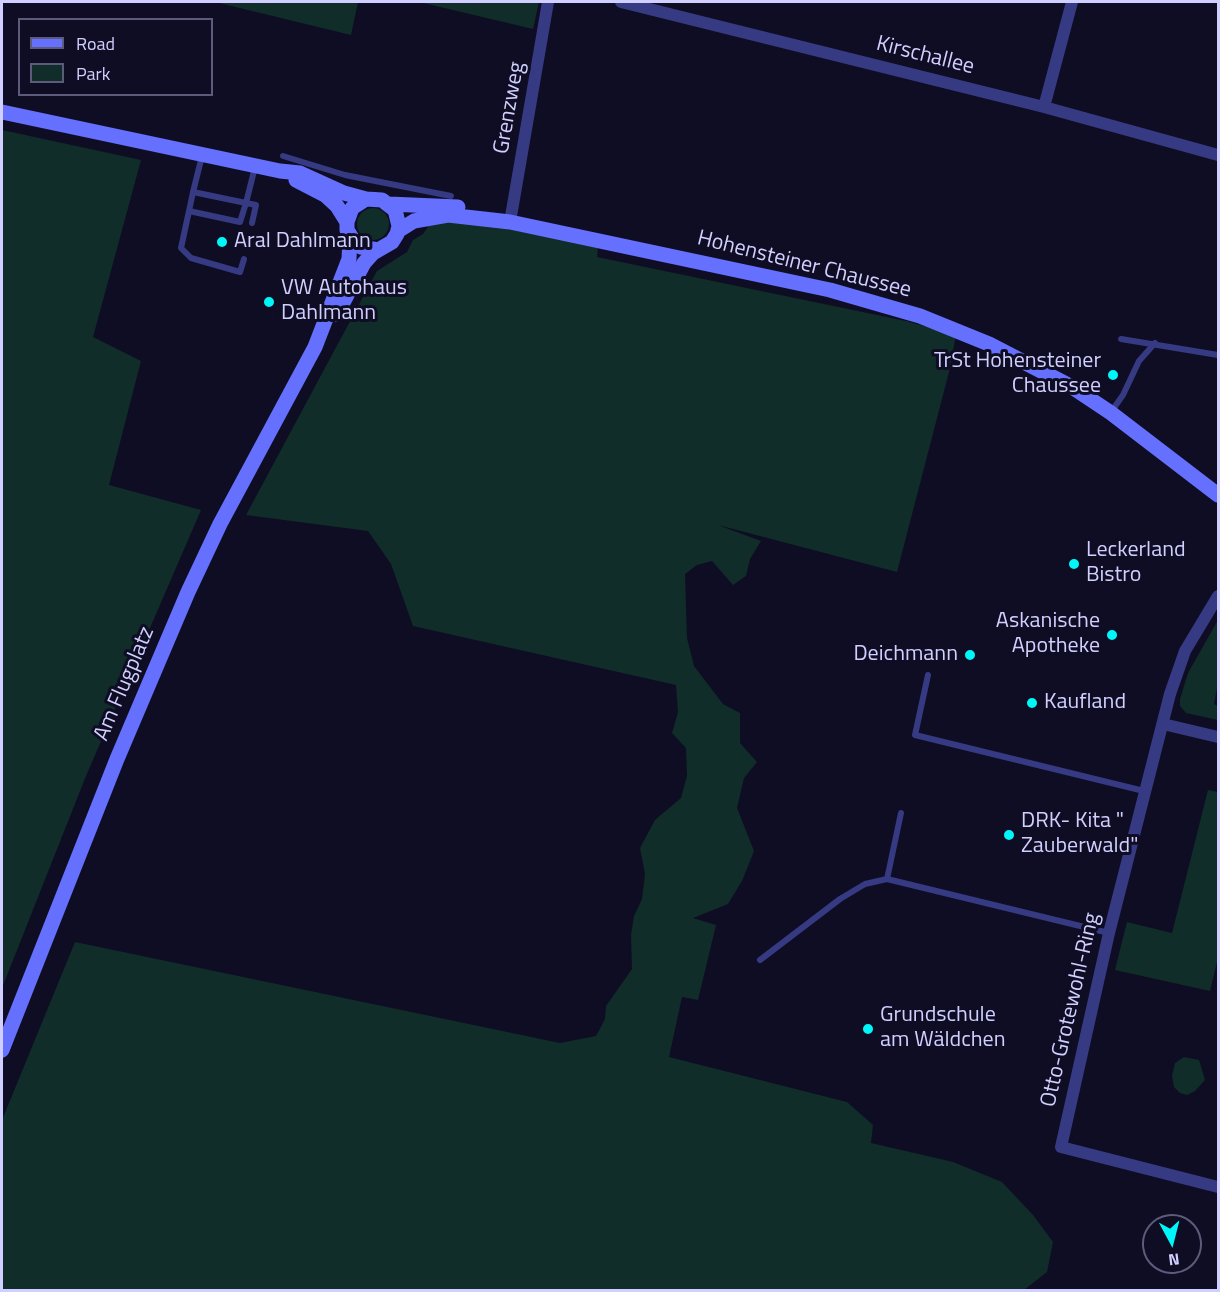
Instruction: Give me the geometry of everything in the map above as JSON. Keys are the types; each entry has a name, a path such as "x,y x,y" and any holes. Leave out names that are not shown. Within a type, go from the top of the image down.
{"main road":[{"path":"2,112 255,166 281,164 344,193 366,199 382,200 389,204 398,218 398,231 392,242 378,250 361,248 348,230 337,206 281,164"},
{"path":"348,230 352,208 366,199"},
{"name":"Hohensteiner Chaussee","path":"389,204 405,207 454,206 510,222 830,290 911,313 989,344 1072,387 1111,412 1218,495"},
{"name":"Hohensteiner Chaussee","path":"398,231 414,221 448,215 510,222"},
{"name":"Am Flugplatz","path":"315,347 349,259 348,230"},
{"name":"Am Flugplatz","path":"2,1050 124,741 188,592 220,524 315,347 334,319 360,270 378,250"}],"street":[{"name":"Grenzweg","path":"510,222 548,2"},
{"name":"Kirschallee","path":"621,2 1044,107 1218,155"},
{"path":"1044,107 1072,2"},
{"name":"Otto-Grotewohl-Ring","path":"1218,596 1185,651 1163,724 1109,933 1061,1147 1218,1187"},
{"path":"1163,724 1218,737"}],"lane":[{"path":"202,155 181,248 191,258 240,272 244,259"},
{"path":"281,164 451,196"},
{"path":"189,211 240,222 255,166"},
{"path":"193,192 256,205 252,223"},
{"path":"1120,339 1218,355"},
{"path":"1111,412 1123,396 1139,361 1155,343"},
{"path":"928,675 915,735 1144,791"},
{"path":"887,879 901,813"},
{"path":"760,960 840,899 865,884 887,879 1109,933"}],"green space":[{"path":"215,2 358,2 351,35"},
{"path":"419,2 539,2 533,29"},
{"path":"2,130 141,160 93,337 141,361 109,485 201,510 86,776 2,988"},
{"path":"373,208 384,213 389,224 384,235 373,240 362,235 357,224 362,213"},
{"path":"460,219 598,247 597,257 906,321 956,335 949,372 897,572 718,525 761,541 750,559 746,576 733,585 712,561 697,565 685,574 687,638 694,666 723,704 740,713 740,743 757,762 744,778 737,808 754,851 742,881 728,904 693,918 716,925 698,1000 682,997 669,1057 847,1102 873,1125 871,1143 953,1162 1002,1182 1033,1215 1053,1242 1047,1272 1024,1290 2,1290 2,1120 75,942 560,1043 596,1036 605,1019 606,1006 632,969 631,935 634,916 642,899 645,874 640,848 655,820 681,798 687,776 686,748 672,733 678,712 676,685 413,626 391,564 368,531 246,515 377,271 407,252 413,240 423,234 428,227 426,221"},
{"path":"1218,620 1218,683 1214,704 1218,706 1218,720 1186,713 1180,706 1180,699 1188,673"},
{"path":"1208,790 1218,792 1218,958 1210,991 1115,970 1127,922 1172,933"},
{"path":"1184,1057 1199,1060 1205,1080 1195,1091 1187,1095 1180,1093 1174,1087 1172,1076 1175,1063"}],"place":[{"name":"Aral Dahlmann","path":"222,242"},
{"name":"VW Autohaus Dahlmann","path":"269,302"},
{"name":"TrSt Hohensteiner Chaussee","path":"1113,375"},
{"name":"Leckerland Bistro","path":"1074,564"},
{"name":"Askanische Apotheke","path":"1112,635"},
{"name":"Deichmann","path":"970,655"},
{"name":"Kaufland","path":"1032,703"},
{"name":"DRK- Kita \" Zauberwald\"","path":"1009,835"},
{"name":"Grundschule am Wäldchen","path":"868,1029"}]}
